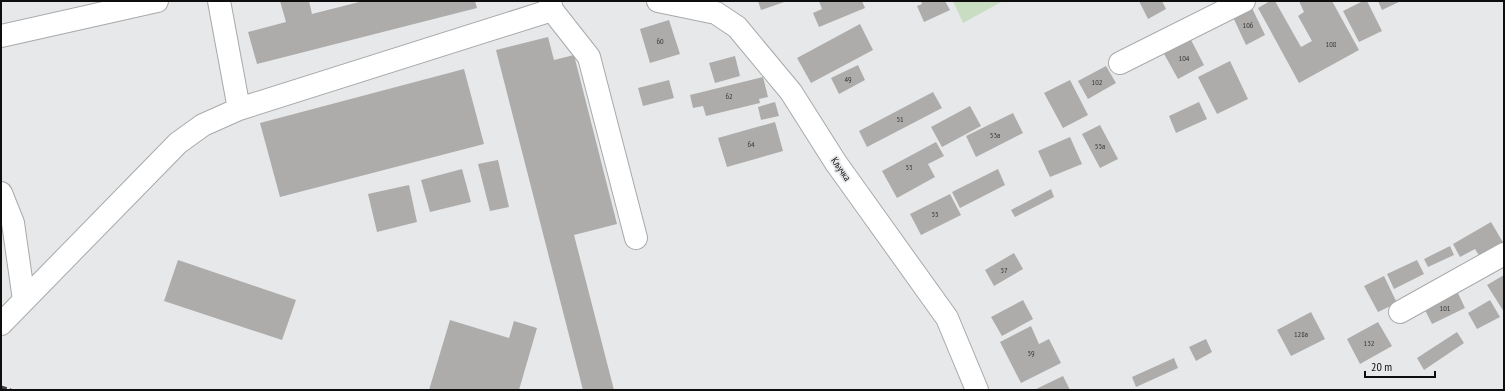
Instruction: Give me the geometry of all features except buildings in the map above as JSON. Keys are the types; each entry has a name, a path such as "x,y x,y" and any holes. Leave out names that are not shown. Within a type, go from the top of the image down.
{"street":[{"path":"1,36 157,1"},
{"path":"219,1 239,109"},
{"name":"Кључка","path":"658,1 716,13 737,26 747,38 791,92 836,163 947,318 978,390"},
{"path":"1120,63 1244,1"},
{"path":"1,324 178,143 203,125 239,109 551,5 589,57 636,238"},
{"path":"1,193 13,223 18,247 24,300"},
{"path":"1400,312 1504,254"}],"green space":[{"path":"953,1 1003,1 963,23"}],"railway":[{"path":"1,387 11,390"}]}
